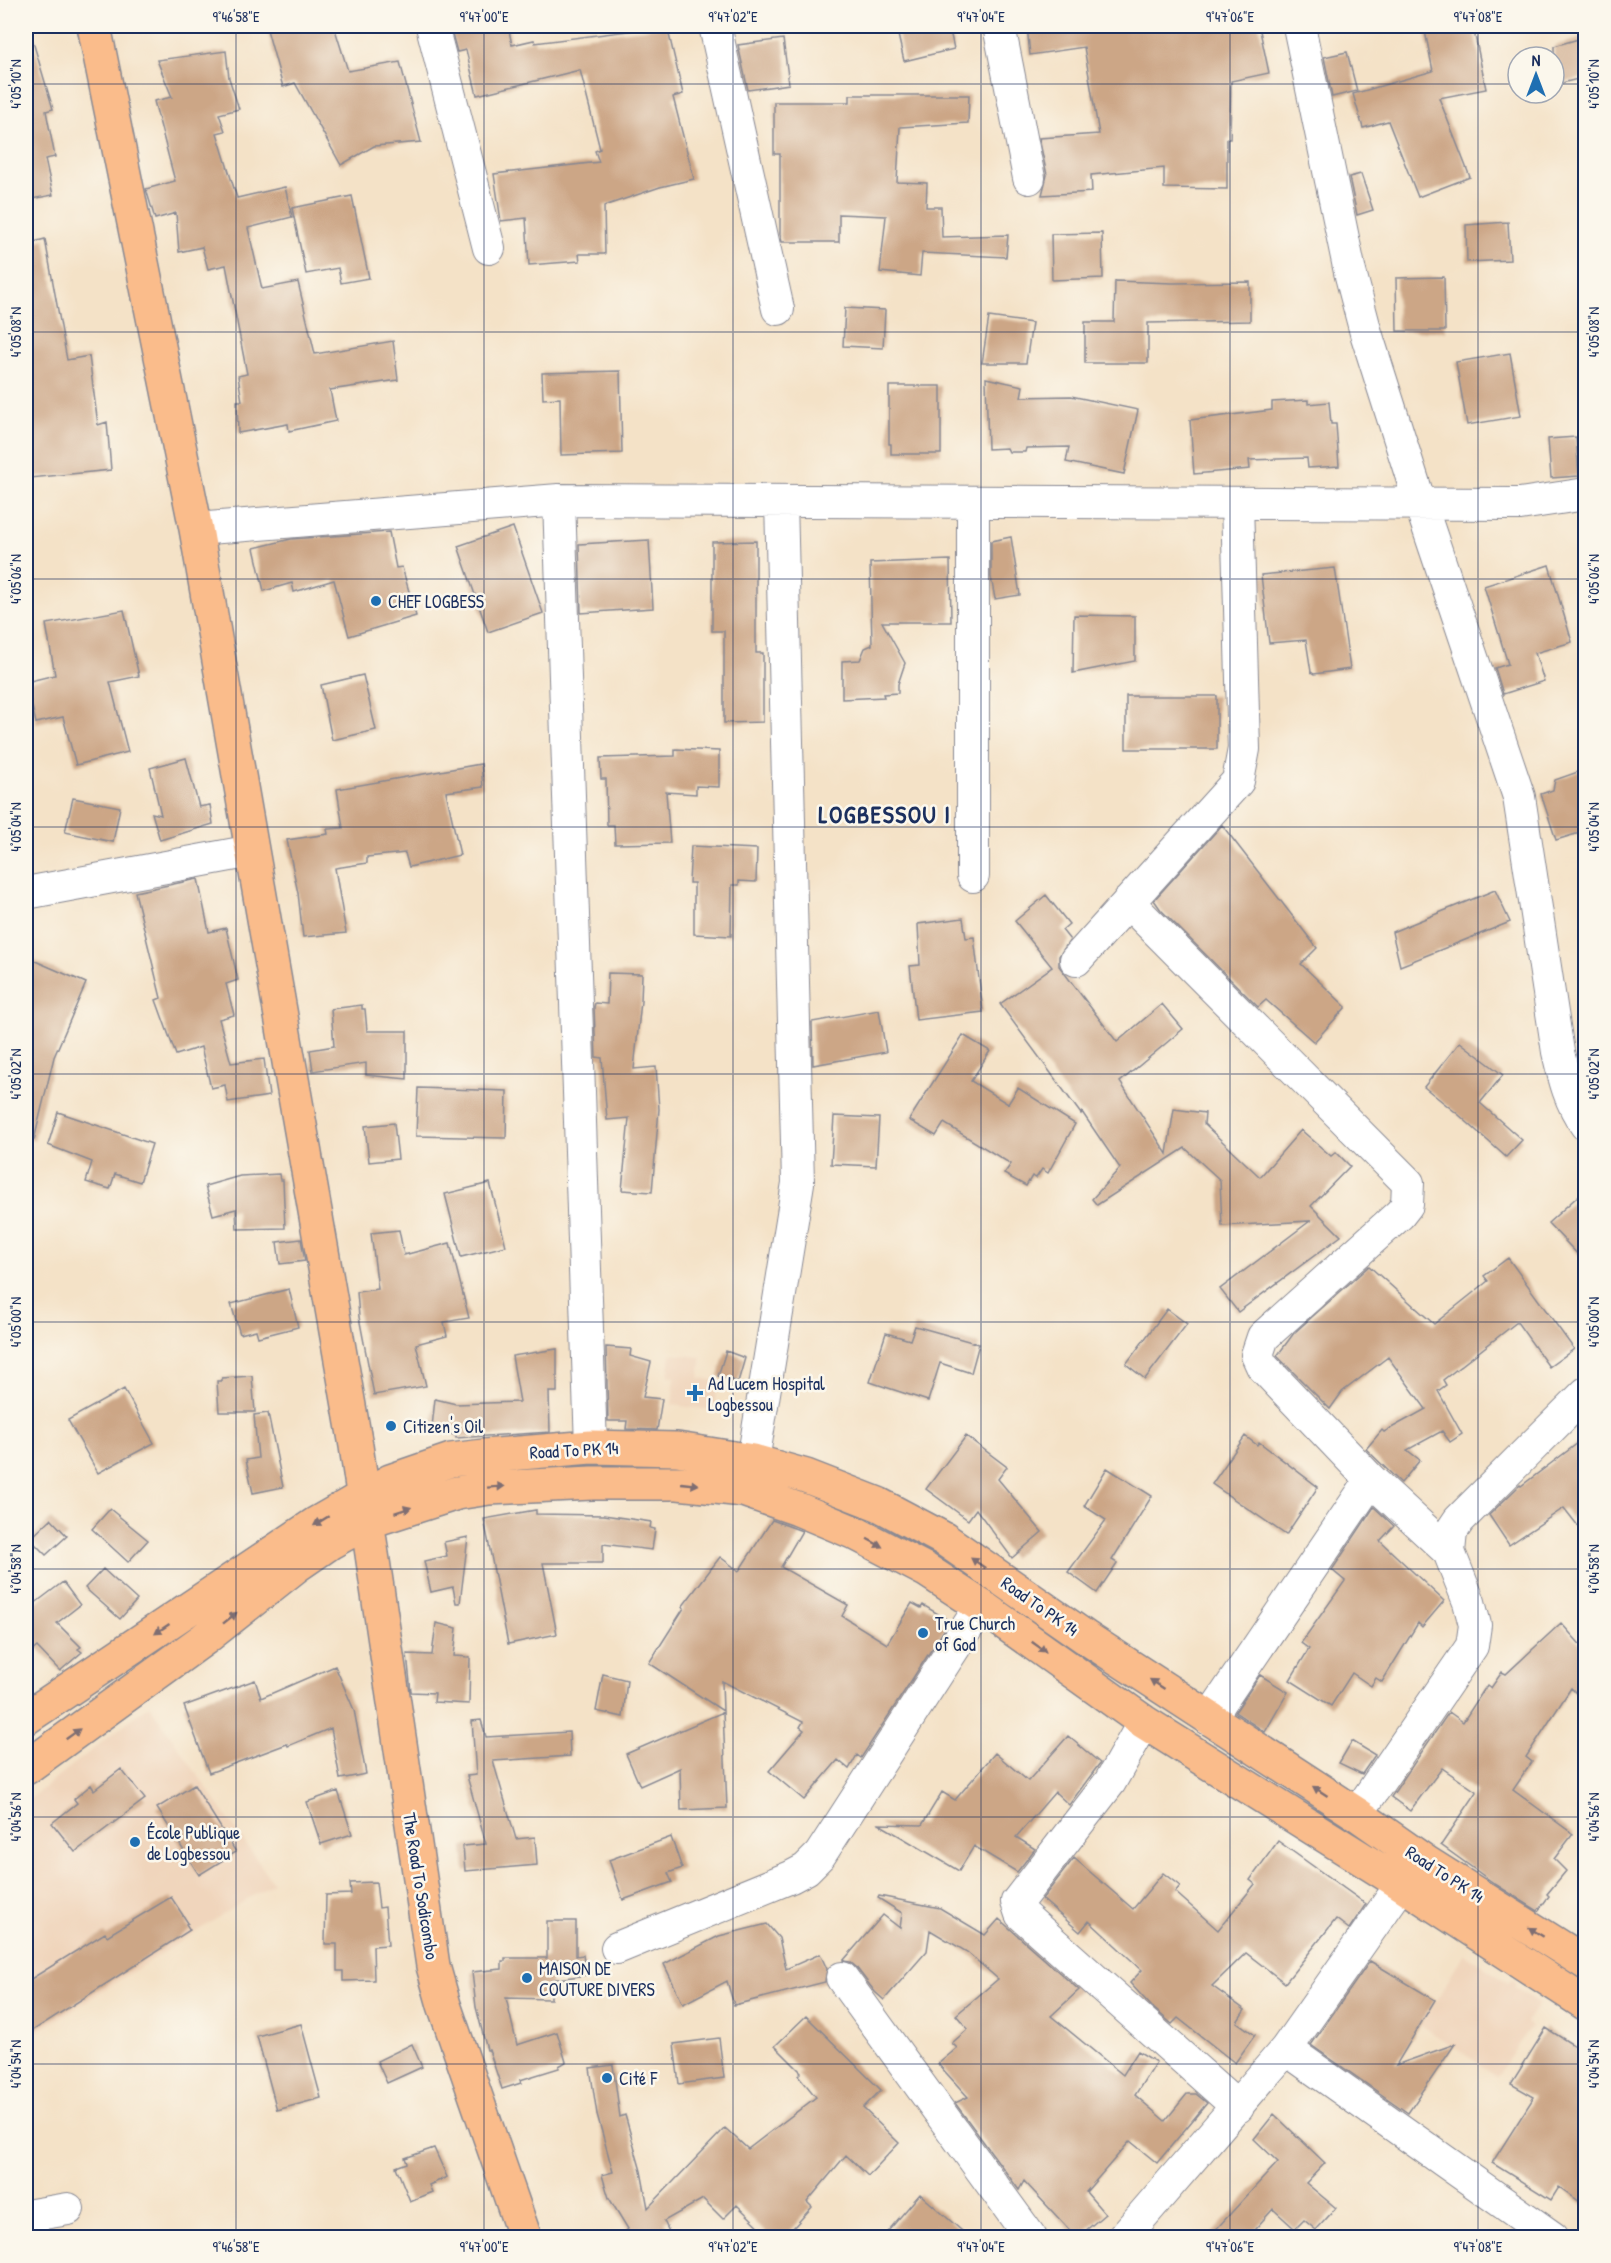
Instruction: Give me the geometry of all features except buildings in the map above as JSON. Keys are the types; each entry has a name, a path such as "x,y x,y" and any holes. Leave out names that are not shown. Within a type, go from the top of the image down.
{"main road":[{"name":"The Road To Sodicombo","path":"93,26 196,529 365,1508 433,1966 444,2005 525,2238"},
{"name":"Road To PK 14","path":"365,1508 390,1481 451,1460 484,1455 591,1448 677,1449 753,1461 806,1476 878,1504 944,1539 1085,1637 1427,1863 1586,1963"},
{"name":"Road To PK 14","path":"365,1508 438,1499 489,1488 591,1483 678,1483 743,1490 798,1509 855,1533 926,1570 981,1606 1144,1722 1402,1884 1586,2004"},
{"path":"26,1718 317,1523 365,1508"},
{"path":"26,1768 204,1639 296,1566 331,1542 365,1508"}],"street":[{"path":"432,26 489,248"},
{"path":"715,26 778,309"},
{"path":"999,26 1029,178"},
{"path":"1299,26 1350,272 1366,333 1420,503 1519,798 1558,1052 1566,1085 1577,1113 1586,1125"},
{"path":"196,529 559,500 1520,504 1586,494"},
{"path":"559,500 591,1448"},
{"path":"753,1461 798,1183 781,501"},
{"path":"973,502 973,876"},
{"path":"1076,960 1238,781 1244,749 1237,503"},
{"path":"26,893 252,851"},
{"path":"1128,902 1408,1183 1407,1205 1400,1215 1263,1336 1257,1355 1262,1365 1371,1480 1449,1552 1469,1602 1475,1625 1472,1646 1356,1814"},
{"path":"1449,1552 1451,1532 1458,1520 1586,1393"},
{"path":"1209,1719 1371,1480"},
{"path":"617,1948 806,1869 820,1855 981,1606"},
{"path":"1144,1722 1110,1782 1017,1902 1021,1914 1238,2107"},
{"path":"1123,2238 1286,2049 1402,1884"},
{"path":"843,1978 1031,2238"},
{"path":"1286,2049 1553,2238"},
{"path":"26,2216 68,2209"}],"shaded area":[{"name":"Ad Lucem Hospital Logbessou","path":"671,1354 702,1357 699,1378 718,1381 713,1410 672,1405 675,1377 668,1376"},
{"name":"École Publique de Logbessou","path":"149,1705 273,1883 26,2039 26,1802"},
{"path":"1464,1954 1508,1983 1512,1979 1517,1983 1514,1987 1539,2004 1526,2022 1531,2026 1497,2076 1421,2025"}],"place":[{"name":"CHEF LOGBESS","path":"376,601"},
{"name":"Ad Lucem Hospital Logbessou","path":"695,1393"},
{"name":"Citizen's Oil","path":"391,1426"},
{"name":"True Church of God","path":"923,1633"},
{"name":"École Publique de Logbessou","path":"135,1842"},
{"name":"MAISON DE COUTURE DIVERS","path":"527,1978"},
{"name":"Cité F","path":"607,2078"}],"district":[{"name":"LOGBESSOU I","path":"885,814"}]}
